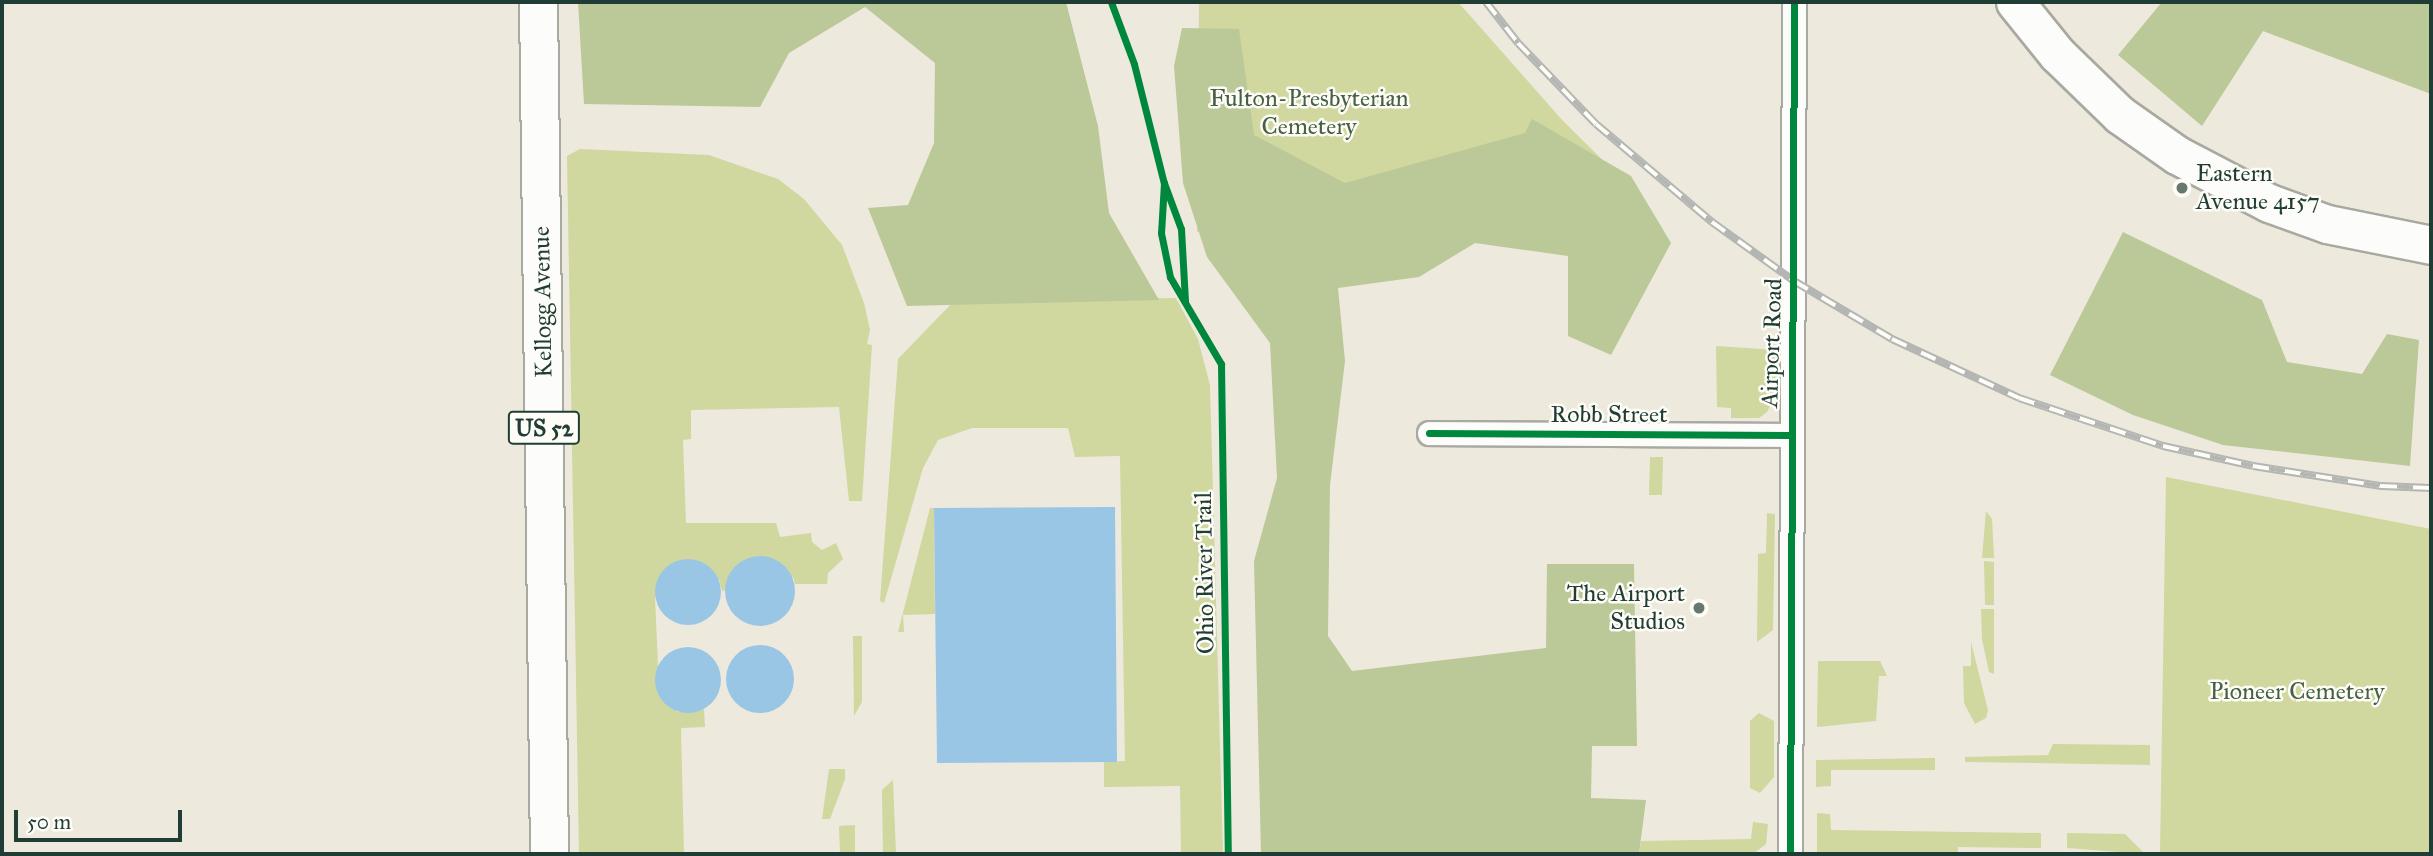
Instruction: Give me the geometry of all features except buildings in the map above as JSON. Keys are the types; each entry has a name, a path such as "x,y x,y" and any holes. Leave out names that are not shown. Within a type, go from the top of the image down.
{"main road":[{"name":"Kellogg Avenue","path":"538,2 548,854"},
{"path":"2015,2 2057,54 2120,115 2177,155 2269,203 2328,224 2431,245"}],"street":[{"name":"Airport Road","path":"1790,854 1789,435 1794,2"},
{"name":"Robb Street","path":"1429,433 1789,435"}],"green space":[{"path":"578,2 1066,2 1098,126 1109,213 1159,300 907,306 868,208 908,205 934,143 935,63 865,7 789,53 760,107 584,104"},
{"name":"Fulton-Presbyterian Cemetery","path":"1199,2 1458,2 1563,121 1640,197 1197,232"},
{"path":"2162,2 2431,2 2431,94 2263,31 2202,126 2118,55"},
{"path":"1182,28 1239,29 1254,135 1345,183 1525,133 1532,119 1631,176 1671,243 1611,355 1568,336 1568,256 1475,243 1419,277 1338,288 1345,361 1330,485 1328,636 1352,671 1546,648 1547,564 1634,564 1637,746 1592,746 1591,798 1646,800 1639,854 1261,854 1254,561 1277,478 1270,343 1207,257 1183,183 1174,66"},
{"path":"580,149 709,155 778,179 804,199 842,245 864,303 870,330 867,344 872,345 862,501 849,501 839,407 691,410 691,439 683,440 686,523 776,523 780,537 811,533 812,542 822,550 836,543 843,559 828,573 827,584 795,584 793,577 722,591 719,579 655,597 658,666 677,712 704,709 705,727 681,728 684,854 579,854 567,156"},
{"path":"2123,232 2262,300 2287,362 2362,374 2387,334 2419,340 2410,466 2223,445 2133,415 2050,375"},
{"path":"1176,298 1198,339 1210,385 1223,854 1181,854 1180,786 1104,787 1104,762 1125,761 1120,456 1075,457 1068,428 972,428 938,440 923,468 884,603 880,601 898,359 953,302"},
{"path":"1716,346 1778,350 1777,393 1767,412 1759,418 1731,418 1731,408 1717,407"},
{"path":"1650,457 1663,457 1662,495 1649,495"},
{"name":"Pioneer Cemetery","path":"2166,477 2431,529 2431,854 2160,854"},
{"path":"930,508 934,508 935,614 903,615 904,632 898,632"},
{"path":"1986,511 1992,519 1994,558 1982,558"},
{"path":"1767,513 1775,514 1773,630 1757,642 1758,554 1766,553"},
{"path":"1984,561 1994,562 1994,605 1985,605"},
{"path":"1981,609 1994,609 1994,674 1989,672 1982,639"},
{"path":"853,636 862,636 862,702 854,716"},
{"path":"1971,642 1988,710 1986,718 1975,724 1964,703 1963,666 1971,666"},
{"path":"1818,661 1880,661 1887,676 1879,676 1876,721 1817,727"},
{"path":"1759,713 1774,721 1774,777 1760,793 1750,788 1750,721"},
{"path":"2053,744 2150,745 2150,765 1965,762 1965,757 2048,755"},
{"path":"1935,758 1935,770 1831,770 1831,786 1816,787 1816,760"},
{"path":"829,769 845,769 845,779 830,819 822,819"},
{"path":"893,780 896,854 883,854 882,790"},
{"path":"1817,813 1830,814 1831,830 2041,833 2041,848 1958,847 1958,853 1943,854 1817,854"},
{"path":"1753,822 1768,824 1766,844 1753,854 1639,854 1641,841 1751,839"},
{"path":"855,825 855,854 840,854 839,826"},
{"path":"2067,833 2125,834 2145,854 2067,848"}],"water":[{"path":"1115,507 1117,762 937,763 934,508"},
{"path":"760,556 785,566 795,591 785,616 760,626 735,616 725,591 735,566"},
{"path":"681,559 695,559 707,564 716,573 721,592 719,605 712,616 695,625 681,625 669,620 660,611 655,599 655,585 660,573 669,564"},
{"path":"753,645 767,645 779,650 789,660 794,679 789,698 779,708 767,713 753,713 741,708 731,698 726,686 726,672 731,660 741,650"},
{"path":"688,647 701,649 716,662 721,680 719,693 706,708 688,713 675,711 660,698 655,680 657,667 670,652"}],"railway":[{"path":"1486,2 1518,43 1596,124 1712,222 1794,281 1892,339 2019,398 2163,446 2253,466 2381,486 2431,488"}],"cycle path":[{"path":"1111,2 1134,64 1164,183 1181,229 1185,301"},
{"path":"1790,854 1794,2"},
{"name":"Ohio River Trail","path":"1164,183 1161,233 1170,277 1221,364 1228,854"},
{"path":"1429,433 1789,435"}],"place":[{"name":"Eastern Avenue 4157","path":"2182,188"},
{"name":"The Airport Studios","path":"1699,608"}]}
